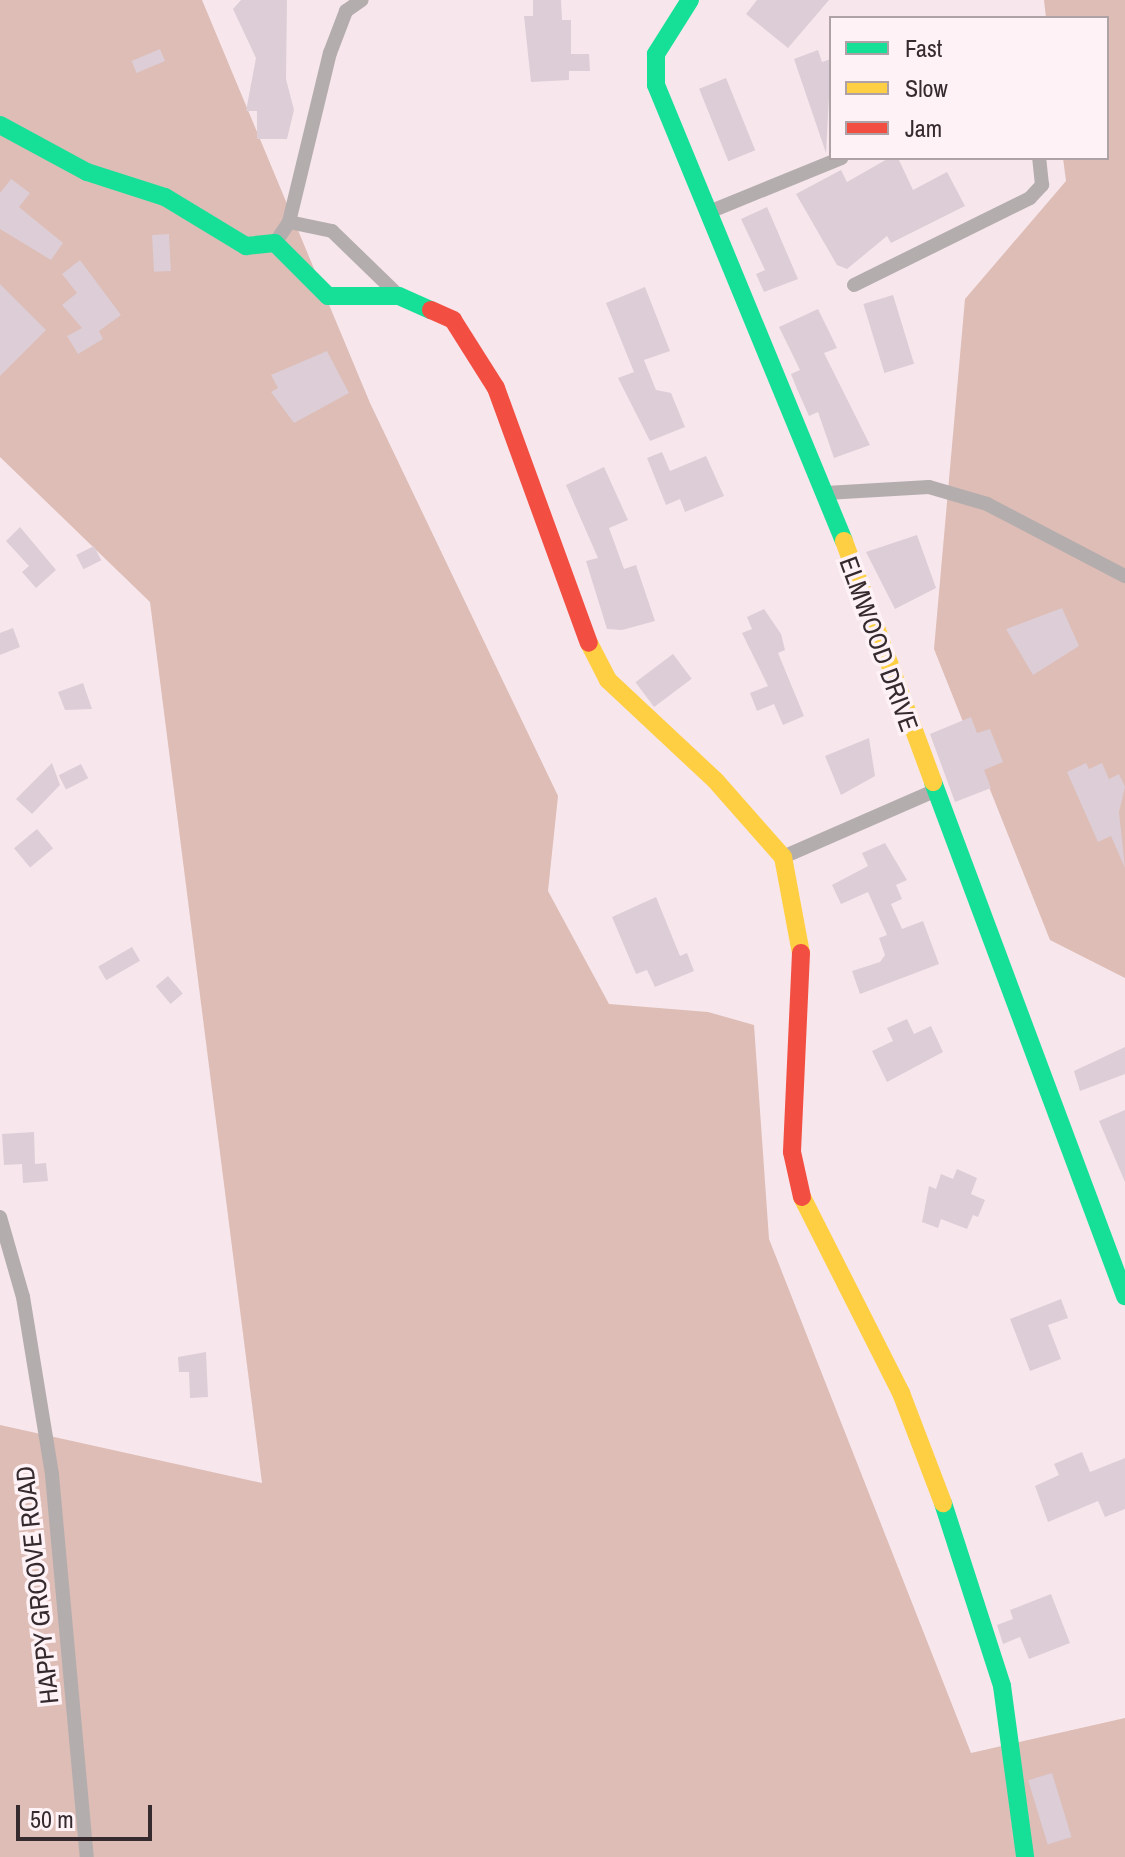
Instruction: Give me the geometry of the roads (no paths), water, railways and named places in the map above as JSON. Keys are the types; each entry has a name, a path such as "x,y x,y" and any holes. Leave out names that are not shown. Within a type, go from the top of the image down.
{"street":[{"path":"275,243 289,222 330,53 346,11 362,0"},
{"name":"ELMWOOD DRIVE","path":"690,0 656,54 656,85 826,493 932,792 1125,1296"},
{"path":"0,125 87,172 165,197 246,246 275,243"},
{"path":"709,212 836,160"},
{"path":"854,285 1030,198 1042,185 1039,160"},
{"path":"289,222 332,231 399,296 453,320 496,388 529,467 574,614 608,680 715,780 783,857 804,968 792,1152 799,1191 901,1393 965,1563 1002,1686 1025,1857"},
{"path":"275,243 328,296 399,296"},
{"path":"826,493 929,487 987,504 1125,576"},
{"path":"783,857 932,792"},
{"name":"HAPPY GROOVE ROAD","path":"0,1217 23,1297 52,1475 87,1857"}]}
